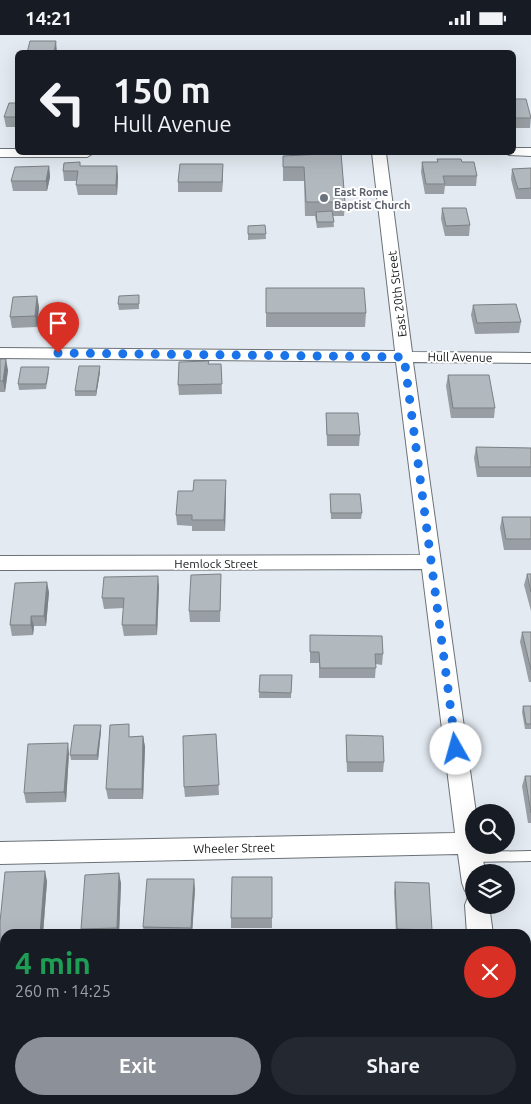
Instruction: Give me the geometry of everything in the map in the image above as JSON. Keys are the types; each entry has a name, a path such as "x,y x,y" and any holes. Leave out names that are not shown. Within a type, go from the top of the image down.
{"street":[{"path":"516,152 531,152"},
{"path":"0,153 15,153"},
{"name":"East 20th Street","path":"379,155 465,819"},
{"name":"Hull Avenue","path":"0,353 531,358"},
{"name":"Hemlock Street","path":"0,563 432,562"},
{"name":"Wheeler Street","path":"0,853 465,850"},
{"path":"478,914 479,929"}],"lane":[{"path":"510,854 531,856"}],"building":[{"path":"30,41 56,41 54,50 28,50"},
{"path":"516,99 526,99 531,118 516,118"},
{"path":"9,103 15,103 15,117 4,117"},
{"name":"East Rome Baptist Church","path":"341,155 345,202 306,202 304,167 283,167 283,156"},
{"path":"437,159 461,159 462,162 474,162 477,176 443,176 445,184 426,184 422,162 438,162"},
{"path":"80,162 80,166 117,166 116,185 76,185 78,171 63,171 64,163"},
{"path":"180,164 223,164 222,182 178,182"},
{"path":"49,166 46,181 11,181 15,167"},
{"path":"531,168 531,188 518,189 512,169"},
{"path":"442,208 466,208 470,225 446,226"},
{"path":"332,211 334,222 317,222 316,212"},
{"path":"265,225 266,234 248,234 248,226"},
{"path":"266,288 364,288 366,313 266,313"},
{"path":"139,295 139,304 118,304 119,296"},
{"path":"37,296 35,316 10,317 13,297"},
{"path":"516,304 521,322 477,323 473,305"},
{"path":"0,359 6,359 3,381 0,381"},
{"path":"209,361 208,364 221,364 222,384 178,385 179,362"},
{"path":"79,366 100,366 96,391 75,391"},
{"path":"21,367 49,367 46,384 18,384"},
{"path":"448,375 489,375 495,408 453,408"},
{"path":"326,413 358,413 360,435 327,435"},
{"path":"476,447 531,448 531,467 479,467"},
{"path":"194,480 226,480 224,520 192,520 192,515 176,515 178,491 193,491"},
{"path":"330,494 360,494 362,513 331,513"},
{"path":"502,517 531,517 531,539 506,539"},
{"path":"221,574 220,611 189,611 191,575"},
{"path":"527,574 531,574 531,592"},
{"path":"158,576 156,625 122,625 124,598 102,598 104,577"},
{"path":"47,582 44,616 31,616 31,625 10,625 15,583"},
{"path":"522,632 531,632 531,670"},
{"path":"310,635 382,636 383,654 375,654 376,668 320,668 319,652 310,652"},
{"path":"260,675 292,675 291,693 259,692"},
{"path":"523,706 531,706 531,724 526,724"},
{"path":"129,724 129,737 143,736 142,789 106,789 110,725"},
{"path":"74,725 101,725 97,755 70,755"},
{"path":"216,734 219,785 184,787 183,736"},
{"path":"346,735 383,736 384,762 347,762"},
{"path":"68,743 64,792 24,793 28,744"},
{"path":"525,776 531,776 531,813"},
{"path":"45,871 40,929 0,929 5,872"},
{"path":"119,873 117,928 81,929 85,875"},
{"path":"232,877 272,877 272,918 231,918"},
{"path":"147,879 194,879 191,928 143,927"},
{"path":"395,882 429,883 432,929 397,929"}],"place":[{"name":"East Rome Baptist Church","path":"324,198"}],"route":[{"path":"58,353 404,357 456,749"}]}
